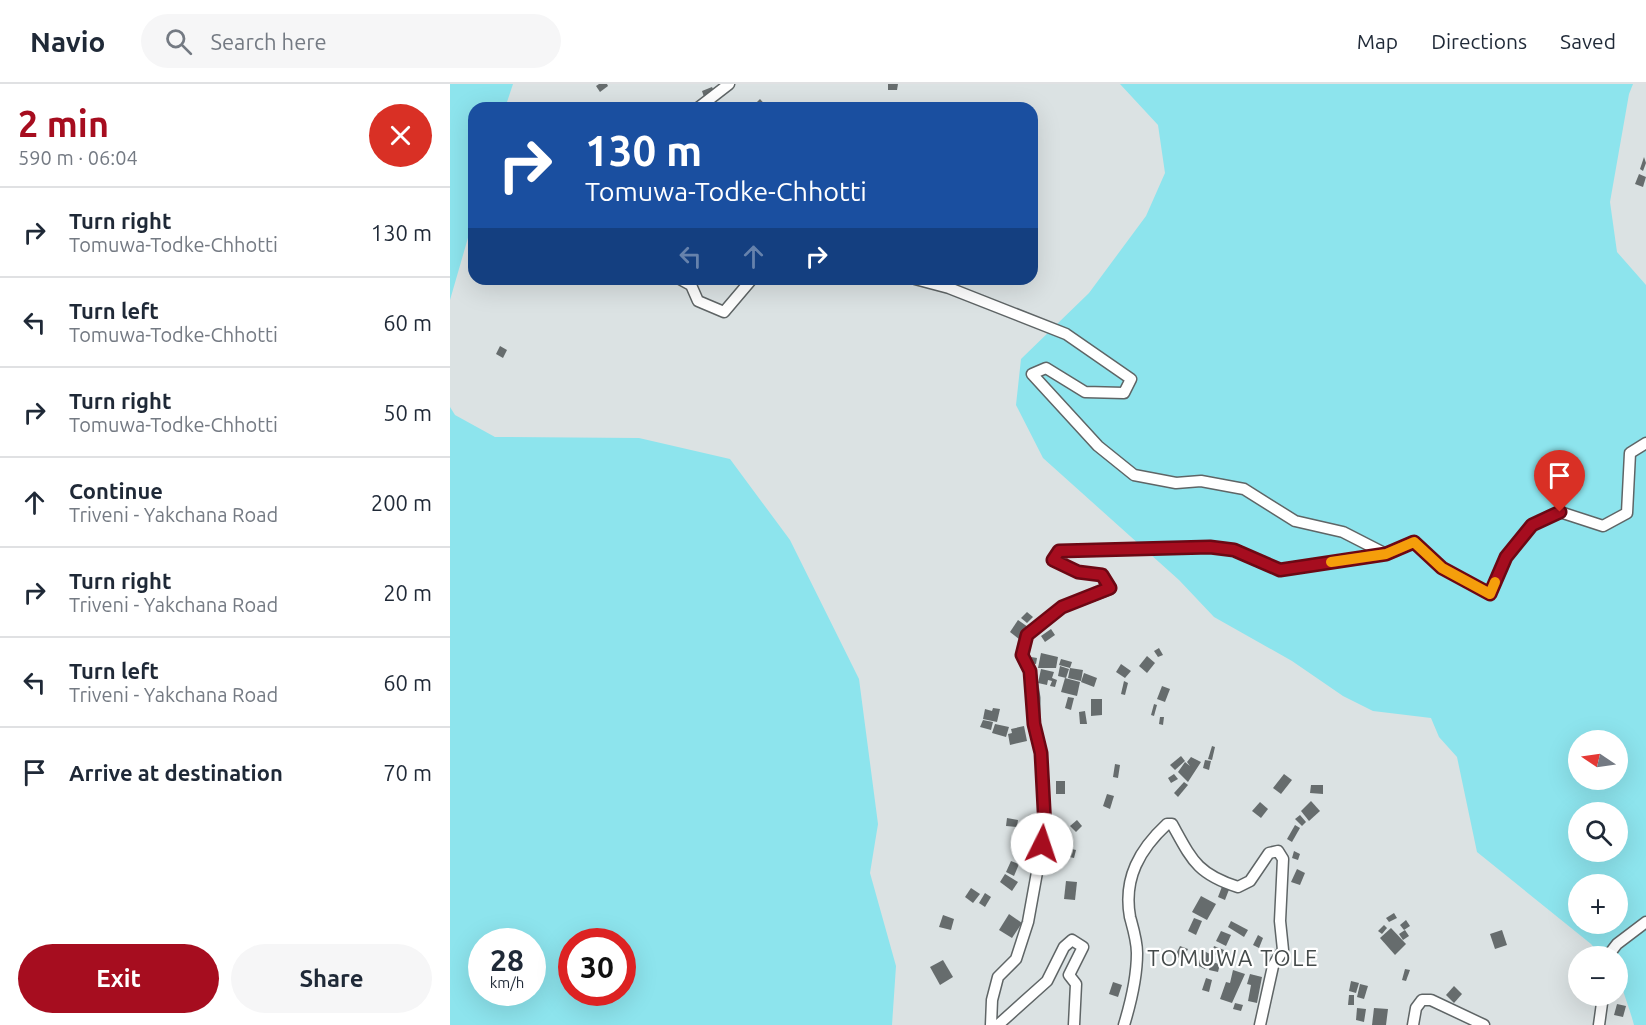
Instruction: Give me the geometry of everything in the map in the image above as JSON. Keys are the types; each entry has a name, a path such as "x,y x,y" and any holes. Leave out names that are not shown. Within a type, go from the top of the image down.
{"street":[{"path":"706,102 729,84"},
{"path":"691,285 698,301 724,312 747,285"},
{"path":"938,285 1066,334 1131,379 1124,393 1085,392 1046,368 1032,374 1098,446 1134,475 1176,483 1201,481 1244,489 1295,521 1343,532 1386,554"},
{"path":"991,1025 992,1000 998,977 1016,958 1028,922 1045,828 1041,753 1034,724 1034,698 1030,671 1022,655 1027,635 1062,607 1110,588 1102,575 1078,572 1053,560 1059,551 1210,547 1234,550 1280,570 1386,554 1414,542 1442,568 1490,594 1506,557 1532,525 1560,512 1603,526 1627,513 1630,453 1646,443"},
{"path":"1124,1025 1132,999 1137,951 1130,914 1130,884 1134,865 1148,841 1167,824 1172,824 1186,850 1206,875 1238,887 1250,881 1269,853 1278,851 1282,859 1280,921 1283,950 1273,966 1260,1025"},
{"path":"1615,946 1646,922"},
{"path":"998,1025 1047,981 1064,946 1072,940 1083,947 1069,975 1076,984 1074,1025"},
{"path":"1413,1025 1416,1008 1422,1000 1431,1000 1484,1025"},
{"path":"1599,1025 1602,1006"}],"shaded area":[{"path":"450,84 513,84 507,102 468,102 468,238 450,300"},
{"path":"1120,84 1633,84 1629,94 1610,202 1617,252 1646,285 1646,1025 1634,1025 1628,1006 1628,946 1593,946 1579,934 1628,934 1628,874 1568,874 1568,925 1477,852 1457,757 1439,737 1431,718 1373,711 1343,696 1292,661 1214,617 1179,580 1043,458 1016,405 1021,359 1089,293 1146,216 1165,173 1158,125"},
{"path":"450,407 455,415 495,437 639,438 730,459 790,540 859,679 878,824 870,873 896,966 892,1025 450,1025"}],"building":[{"path":"599,84 608,86 600,92 596,86"},
{"path":"888,84 898,84 897,90 888,90"},
{"path":"712,87 715,93 704,97 702,91"},
{"path":"1644,157 1646,163 1643,171 1640,169"},
{"path":"1639,174 1646,177 1643,187 1635,184"},
{"path":"500,346 507,350 503,358 496,354"},
{"path":"1027,612 1033,617 1027,623 1021,618"},
{"path":"1018,620 1028,627 1019,639 1010,632"},
{"path":"1051,629 1055,635 1045,642 1041,636"},
{"path":"1159,648 1163,655 1158,657 1154,651"},
{"path":"1041,653 1058,657 1056,668 1038,668"},
{"path":"1147,656 1155,663 1147,673 1139,666"},
{"path":"1031,657 1037,658 1036,664 1030,663"},
{"path":"1061,659 1072,662 1070,668 1059,665"},
{"path":"1121,664 1131,671 1125,678 1116,672"},
{"path":"1060,666 1069,669 1066,678 1058,676"},
{"path":"1070,668 1083,670 1081,681 1068,678"},
{"path":"1041,669 1054,672 1052,678 1057,680 1055,687 1050,686 1052,681 1048,680 1047,685 1038,683"},
{"path":"1084,673 1097,678 1094,687 1081,682"},
{"path":"1065,678 1080,682 1077,696 1061,692"},
{"path":"1124,681 1128,683 1125,695 1121,694"},
{"path":"1162,686 1170,689 1165,702 1157,699"},
{"path":"1068,697 1074,698 1071,710 1065,708"},
{"path":"1091,699 1102,699 1102,715 1091,716"},
{"path":"1154,704 1157,705 1154,716 1151,715"},
{"path":"993,708 1000,709 997,722 983,719 985,709 992,711"},
{"path":"1085,711 1087,724 1080,724 1079,712"},
{"path":"1160,717 1164,717 1163,725 1159,724"},
{"path":"983,720 993,722 991,730 980,727"},
{"path":"995,724 1009,727 1006,737 992,733"},
{"path":"1024,726 1027,741 1010,745 1008,734 1012,733 1011,729"},
{"path":"1212,746 1215,747 1212,760 1208,759"},
{"path":"1181,756 1185,761 1175,770 1170,765"},
{"path":"1191,757 1201,762 1188,782 1178,772 1185,762 1190,766 1187,762"},
{"path":"1205,760 1211,761 1209,770 1203,768"},
{"path":"1115,764 1120,765 1118,778 1113,777"},
{"path":"1174,774 1178,779 1171,783 1168,778"},
{"path":"1284,774 1292,780 1281,794 1273,788"},
{"path":"1056,781 1065,781 1065,794 1056,794"},
{"path":"1184,782 1188,785 1178,797 1174,793"},
{"path":"1311,785 1323,785 1323,794 1310,793"},
{"path":"1107,794 1114,796 1110,809 1103,806"},
{"path":"1311,801 1320,811 1309,821 1301,811"},
{"path":"1260,802 1268,809 1261,818 1252,811"},
{"path":"1300,815 1306,822 1302,826 1295,819"},
{"path":"1007,818 1018,820 1017,827 1006,826"},
{"path":"1077,820 1082,826 1076,832 1070,826"},
{"path":"1295,825 1300,828 1292,842 1287,839"},
{"path":"1031,838 1040,841 1034,857 1026,854"},
{"path":"1067,848 1076,850 1074,858 1065,856"},
{"path":"1049,849 1061,850 1059,863 1047,860"},
{"path":"1294,851 1300,854 1298,860 1292,858"},
{"path":"1011,861 1019,864 1014,876 1006,872"},
{"path":"1297,869 1305,873 1300,885 1291,882"},
{"path":"1005,874 1018,882 1012,891 1000,882"},
{"path":"1066,881 1077,882 1075,900 1064,899"},
{"path":"1223,884 1230,887 1225,900 1218,897"},
{"path":"971,888 980,894 973,903 965,897"},
{"path":"985,893 991,897 985,907 979,903"},
{"path":"1201,896 1216,904 1207,920 1192,912"},
{"path":"1394,913 1397,918 1389,922 1386,918"},
{"path":"1009,914 1022,923 1012,938 999,930"},
{"path":"943,915 954,919 951,930 939,927"},
{"path":"1194,918 1202,921 1196,935 1188,931"},
{"path":"1406,920 1410,926 1404,930 1400,925"},
{"path":"1231,921 1248,930 1244,937 1228,927"},
{"path":"1384,925 1387,928 1382,934 1378,931"},
{"path":"1391,928 1406,944 1395,955 1380,938"},
{"path":"1405,930 1409,936 1403,940 1399,934"},
{"path":"1502,930 1507,945 1495,949 1490,934"},
{"path":"1221,931 1231,935 1226,946 1216,941"},
{"path":"1258,935 1263,938 1259,948 1253,945"},
{"path":"1180,946 1188,949 1183,960 1175,956"},
{"path":"1214,946 1224,950 1221,957 1212,953"},
{"path":"1204,951 1212,955 1205,969 1197,965"},
{"path":"943,960 953,977 940,985 930,967"},
{"path":"1211,962 1220,964 1218,972 1209,970"},
{"path":"1405,969 1410,970 1406,981 1402,980"},
{"path":"1233,970 1245,974 1232,1003 1220,999 1226,982 1230,983"},
{"path":"1250,974 1262,977 1257,1003 1248,1001 1251,985 1247,984"},
{"path":"1206,978 1212,980 1209,992 1202,990"},
{"path":"1351,981 1359,983 1356,993 1349,991"},
{"path":"1113,982 1122,985 1118,997 1109,994"},
{"path":"1360,984 1368,986 1364,999 1357,997"},
{"path":"1454,986 1462,994 1454,1003 1446,995"},
{"path":"1349,995 1354,995 1354,1005 1348,1005"},
{"path":"1235,1003 1243,1005 1241,1011 1233,1009"},
{"path":"1616,1006 1626,1006 1623,1017 1614,1015"},
{"path":"1357,1008 1366,1009 1364,1022 1356,1020"},
{"path":"1374,1008 1388,1009 1386,1025 1372,1025"}],"slow traffic":[{"path":"1331,562 1386,554 1414,542 1442,568 1490,594 1495,582"}],"district":[{"name":"TOMUWA TOLE","path":"1233,957"}],"route":[{"path":"1042,844 1045,828 1041,753 1034,724 1034,698 1030,671 1022,655 1027,635 1062,607 1110,588 1102,575 1078,572 1053,560 1059,551 1210,547 1234,550 1280,570 1386,554 1414,542 1442,568 1490,594 1506,557 1532,525 1560,512"}]}
